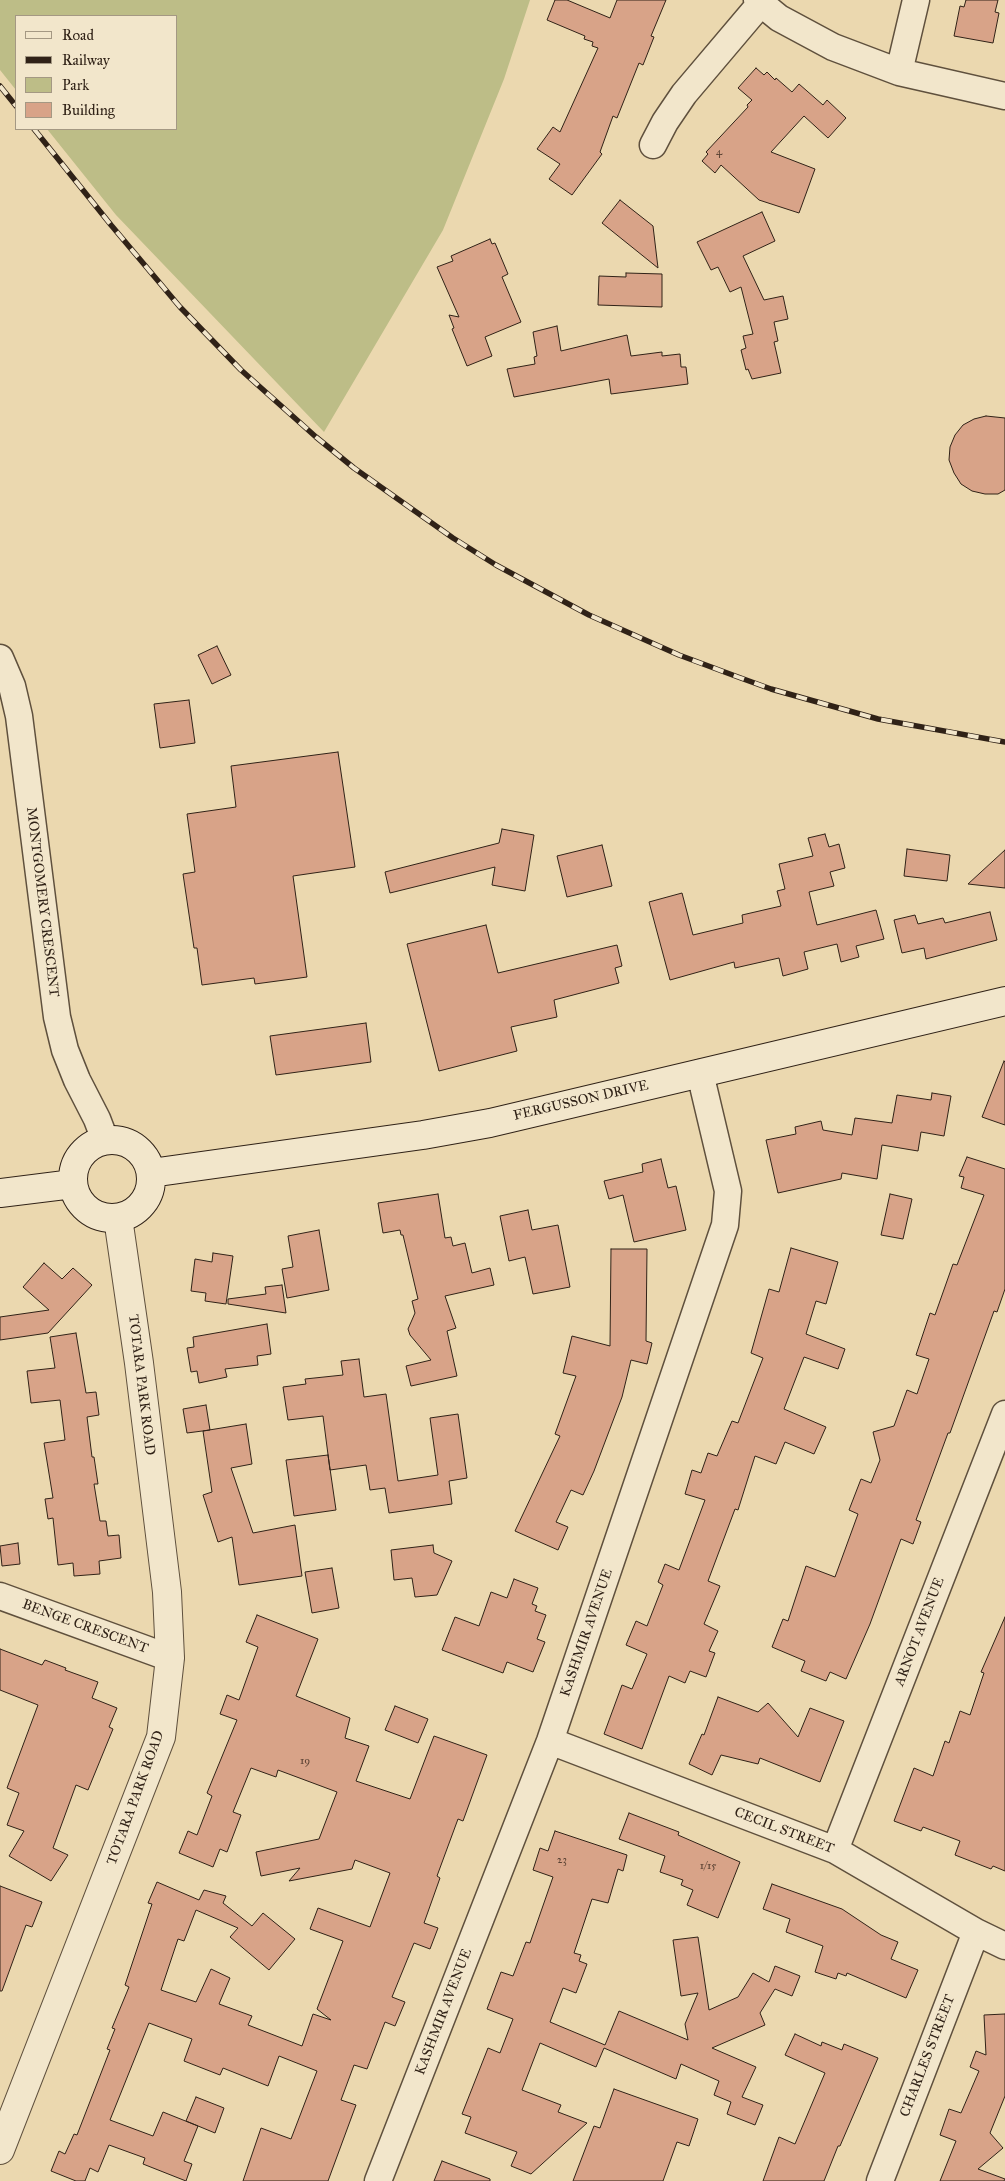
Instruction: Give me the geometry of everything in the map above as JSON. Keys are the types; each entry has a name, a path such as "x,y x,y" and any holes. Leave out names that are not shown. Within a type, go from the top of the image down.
{"main road":[{"name":"FERGUSSON DRIVE","path":"151,1172 490,1123 1005,1001"},
{"path":"105,1140 127,1142 139,1150 147,1161 151,1172 152,1183 144,1202 137,1210 118,1218 106,1218 94,1214 84,1207 76,1196 73,1184 74,1168 79,1157 92,1146 105,1140"},
{"path":"0,1193 50,1189 73,1184"},
{"name":"TOTARA PARK ROAD","path":"0,2150 133,1813 161,1737 170,1658 166,1582 139,1363 118,1218"}],"street":[{"path":"899,72 916,0"},
{"path":"653,144 684,94 759,2 787,23 833,47 899,72 1005,96"},
{"name":"MONTGOMERY CRESCENT","path":"0,658 12,686 19,716 57,1017 65,1050 105,1140"},
{"name":"KASHMIR AVENUE","path":"378,2181 550,1741 725,1225 728,1191 700,1074"},
{"name":"ARNOT AVENUE","path":"835,1850 1005,1414"},
{"name":"BENGE CRESCENT","path":"0,1596 170,1658"},
{"name":"CECIL STREET","path":"550,1741 835,1850 976,1932 1005,1946"},
{"name":"CHARLES STREET","path":"880,2181 976,1932"}],"green space":[{"path":"0,0 530,0 504,79 443,230 324,432 116,215 48,130 178,130 178,15 15,15 15,89 0,70"}],"building":[{"path":"555,0 567,0 610,18 617,0 666,0 651,36 654,37 643,65 639,63 617,118 613,116 600,152 602,154 572,195 549,179 560,164 537,149 553,127 560,132 598,48 592,46 593,42 584,39 585,36 547,20"},
{"path":"966,0 998,0 995,12 999,13 993,43 954,36 960,6 964,7"},
{"path":"756,68 764,75 767,72 775,80 776,78 792,92 799,84 823,105 827,100 846,118 828,138 804,116 771,152 815,169 799,213 759,200 721,165 715,173 702,161 708,154 706,152 748,107 747,105 752,100 738,88"},
{"path":"620,200 653,226 658,268 602,223"},
{"path":"762,212 775,241 743,256 764,300 783,296 788,319 774,322 778,341 774,342 781,373 752,379 748,369 746,370 741,350 746,348 743,336 753,334 741,287 730,292 718,267 711,270 697,242"},
{"path":"490,239 492,244 495,243 508,274 502,277 521,322 485,337 492,356 467,366 452,329 454,328 449,315 459,317 437,267 453,261 451,256"},
{"path":"626,273 662,274 662,307 598,305 599,276 626,277"},
{"path":"557,326 561,351 627,335 631,356 662,352 662,356 680,354 681,367 686,367 688,384 611,394 609,379 514,397 507,369 535,364 534,357 537,356 533,332"},
{"path":"986,416 1005,418 1005,490 998,494 972,491 961,484 949,460 950,447 955,435 963,425 974,419"},
{"path":"217,646 231,675 212,684 198,655"},
{"path":"189,700 195,743 160,748 154,704"},
{"path":"338,752 355,867 293,876 307,977 255,984 254,978 202,985 197,948 194,948 183,874 195,872 187,814 236,807 231,766"},
{"path":"502,829 534,835 525,891 492,885 495,867 390,893 385,872 499,843"},
{"path":"825,834 829,847 839,844 845,868 830,872 834,886 809,892 817,925 876,910 884,939 856,946 859,957 841,962 837,944 804,952 808,969 783,976 779,958 735,968 734,962 670,980 649,902 682,893 693,935 743,923 742,915 781,906 777,891 785,889 779,864 813,856 808,838"},
{"path":"602,845 612,886 567,897 557,856"},
{"path":"907,849 950,855 947,881 904,876"},
{"path":"1005,850 1005,888 968,884"},
{"path":"990,912 997,940 926,959 924,948 902,953 894,920 915,915 918,924 943,918 945,923"},
{"path":"486,925 498,973 617,945 622,966 615,968 619,983 554,1000 557,1017 511,1027 517,1051 439,1071 407,944"},
{"path":"366,1023 371,1062 276,1075 270,1036"},
{"path":"1005,1062 1005,1125 982,1117"},
{"path":"932,1093 951,1096 944,1136 921,1132 918,1151 882,1145 877,1179 842,1173 841,1179 778,1193 766,1140 796,1134 795,1127 821,1121 823,1130 852,1135 855,1118 892,1123 897,1095 931,1100"},
{"path":"967,1157 1005,1169 1005,1289 997,1312 994,1311 916,1520 921,1522 913,1544 901,1539 870,1624 846,1679 830,1672 826,1681 801,1671 805,1661 772,1647 783,1619 788,1621 806,1566 835,1577 858,1514 849,1510 861,1479 871,1483 880,1460 873,1432 894,1426 907,1390 917,1394 929,1359 916,1355 930,1313 935,1315 953,1264 957,1265 984,1195 961,1188 964,1177 959,1176"},
{"path":"661,1159 668,1188 676,1186 686,1230 634,1242 623,1195 609,1199 604,1181 643,1172 642,1164"},
{"path":"438,1194 445,1238 451,1237 453,1246 465,1243 472,1273 490,1268 494,1285 445,1296 456,1328 447,1331 457,1376 411,1386 406,1366 431,1360 410,1335 408,1329 415,1313 412,1301 418,1299 403,1235 401,1235 400,1230 383,1233 378,1203"},
{"path":"890,1194 912,1199 903,1239 881,1235"},
{"path":"528,1210 532,1230 558,1225 570,1287 533,1294 525,1257 509,1261 500,1216"},
{"path":"319,1230 329,1290 287,1298 282,1269 293,1267 288,1236"},
{"path":"791,1248 838,1262 826,1304 816,1301 806,1334 845,1349 838,1369 804,1357 784,1409 826,1427 814,1454 785,1442 776,1464 755,1456 738,1510 735,1509 708,1581 720,1586 704,1624 718,1631 709,1651 715,1653 706,1677 690,1671 685,1683 669,1676 642,1749 604,1734 622,1685 632,1689 647,1654 626,1645 636,1621 647,1626 663,1585 658,1582 665,1564 679,1570 705,1500 685,1494 692,1470 701,1473 708,1453 717,1456 732,1421 738,1423 763,1358 751,1353 769,1289 779,1292"},
{"path":"611,1249 647,1249 646,1341 652,1343 647,1364 631,1360 622,1397 583,1495 571,1490 556,1522 568,1527 558,1550 515,1531 560,1436 555,1434 576,1376 563,1373 572,1336 610,1346"},
{"path":"213,1253 233,1256 226,1304 205,1301 206,1293 191,1291 195,1259 212,1262"},
{"path":"44,1263 62,1279 73,1268 92,1285 48,1333 0,1340 0,1317 49,1310 23,1287"},
{"path":"282,1285 286,1313 228,1304 228,1299 266,1294 265,1287"},
{"path":"267,1324 271,1354 257,1356 258,1365 225,1369 227,1377 199,1383 197,1371 191,1372 187,1348 194,1347 193,1337"},
{"path":"76,1333 86,1393 96,1392 99,1415 87,1417 92,1457 94,1457 98,1484 94,1484 100,1521 106,1521 108,1536 119,1535 121,1558 99,1561 100,1574 74,1576 73,1563 58,1565 53,1518 48,1519 45,1499 53,1498 44,1443 65,1440 60,1400 31,1403 27,1371 55,1368 50,1337"},
{"path":"359,1359 364,1397 386,1394 398,1481 438,1475 430,1418 458,1414 467,1478 449,1481 452,1504 389,1513 385,1488 370,1490 366,1465 330,1470 323,1416 288,1420 283,1387 306,1384 305,1379 343,1375 341,1361"},
{"path":"206,1405 210,1430 187,1433 183,1409"},
{"path":"246,1424 252,1464 231,1468 253,1533 295,1525 302,1576 239,1585 232,1537 218,1542 203,1495 212,1492 203,1431"},
{"path":"328,1455 336,1510 294,1516 286,1460"},
{"path":"18,1543 20,1564 2,1566 0,1546"},
{"path":"433,1545 434,1553 452,1561 437,1595 415,1597 412,1578 394,1580 391,1550"},
{"path":"332,1568 339,1608 312,1613 305,1572"},
{"path":"514,1579 538,1588 532,1604 537,1606 535,1611 546,1615 537,1639 545,1642 533,1672 507,1662 503,1673 442,1650 455,1617 479,1626 491,1592 507,1598"},
{"path":"257,1615 318,1639 296,1696 350,1718 345,1738 369,1746 356,1781 410,1799 434,1736 487,1755 463,1821 458,1819 437,1876 440,1878 424,1923 438,1928 430,1949 414,1943 392,1997 405,2002 395,2026 385,2022 367,2069 354,2065 341,2100 356,2105 328,2181 243,2181 261,2128 291,2139 317,2071 279,2056 268,2086 223,2068 220,2075 184,2061 192,2039 149,2023 110,2120 153,2136 163,2112 198,2126 184,2161 192,2164 186,2181 143,2164 145,2158 109,2145 98,2172 90,2168 85,2181 76,2181 51,2171 59,2151 65,2154 74,2134 77,2135 110,2050 107,2049 115,2029 112,2028 129,1987 125,1985 152,1904 148,1903 157,1882 199,1900 204,1890 226,1896 223,1903 252,1926 263,1913 295,1939 269,1970 230,1937 238,1928 196,1910 184,1941 178,1939 161,1990 196,2002 211,1969 230,1978 219,2004 252,2016 248,2025 302,2046 313,2014 331,2020 317,2009 343,1941 310,1929 318,1908 370,1927 390,1873 355,1860 352,1869 289,1881 300,1868 261,1876 256,1852 319,1839 337,1792 278,1770 276,1777 251,1768 233,1812 241,1815 227,1852 220,1849 213,1867 179,1853 188,1831 197,1835 212,1796 207,1793 237,1720 220,1714 227,1695 239,1700 258,1647 246,1642"},
{"path":"1005,1617 1005,1871 993,1866 991,1869 955,1855 960,1841 923,1827 921,1831 894,1821 914,1768 933,1776 945,1741 949,1743 960,1711 970,1715 984,1673 981,1672"},
{"path":"0,1649 42,1665 45,1660 66,1668 65,1670 98,1682 92,1698 117,1708 109,1727 113,1729 88,1790 76,1785 53,1848 68,1855 51,1881 9,1856 24,1831 7,1825 19,1793 7,1788 38,1705 0,1690"},
{"path":"718,1697 758,1712 768,1703 798,1737 810,1708 844,1721 820,1782 760,1758 758,1764 721,1755 712,1775 689,1764 702,1734 704,1735"},
{"path":"395,1706 428,1719 418,1743 385,1730"},
{"path":"629,1813 679,1832 678,1835 740,1862 718,1918 687,1905 693,1890 681,1885 683,1880 660,1872 665,1856 619,1839"},
{"path":"555,1831 627,1855 623,1871 618,1869 608,1903 592,1899 574,1953 581,1955 579,1961 587,1964 576,1993 563,1988 550,2022 605,2045 619,2011 688,2040 685,2024 698,1993 681,1996 673,1940 698,1937 709,2010 738,1997 753,1973 769,1982 775,1966 800,1976 792,1996 775,1989 760,2013 765,2025 712,2048 756,2067 742,2097 763,2105 755,2125 727,2114 731,2102 714,2095 719,2081 681,2064 676,2079 604,2048 596,2067 540,2043 522,2090 561,2105 558,2112 587,2123 531,2174 511,2166 517,2152 465,2133 471,2117 462,2114 488,2048 500,2053 513,2019 487,2009 501,1972 513,1976 526,1942 530,1943 553,1877 533,1870 540,1848 548,1851"},
{"path":"772,1884 842,1909 881,1935 898,1942 891,1959 918,1970 906,1998 847,1973 846,1976 838,1973 836,1979 815,1972 823,1946 786,1932 790,1919 763,1909"},
{"path":"0,1886 42,1902 32,1927 26,1925 2,1991 0,1991"},
{"path":"1005,2014 1005,2096 990,2133 1003,2148 978,2169 1005,2179 1004,2181 940,2181 956,2141 940,2135 949,2109 961,2113 979,2071 970,2067 976,2051 986,2055 984,2015"},
{"path":"795,2034 821,2046 822,2042 842,2050 844,2044 878,2058 824,2181 763,2181 779,2137 795,2144 825,2073 785,2055"},
{"path":"614,2089 698,2119 689,2146 677,2142 663,2181 573,2181 594,2126 600,2128"},
{"path":"196,2097 224,2108 215,2133 186,2121"},
{"path":"442,2161 490,2179 490,2181 434,2181"}],"railway":[{"path":"0,86 15,105"},
{"path":"35,130 180,307 241,370 354,468 453,538 496,565 589,615 679,655 738,677 771,689 878,719 1005,742"}]}
